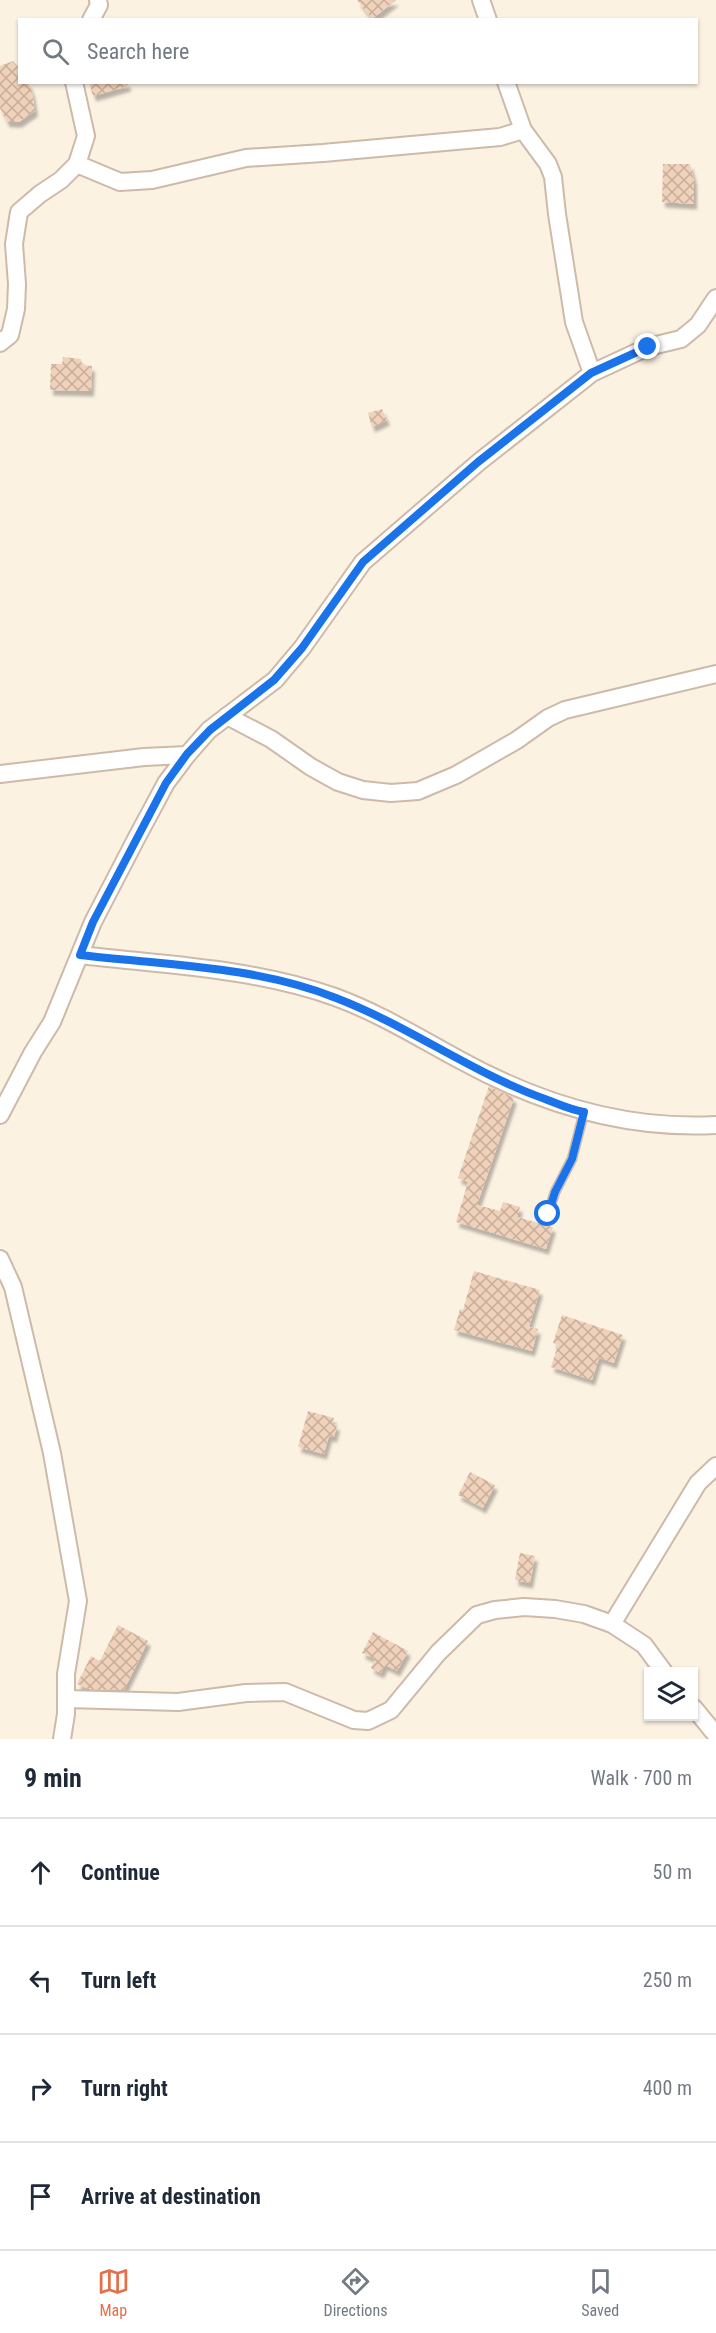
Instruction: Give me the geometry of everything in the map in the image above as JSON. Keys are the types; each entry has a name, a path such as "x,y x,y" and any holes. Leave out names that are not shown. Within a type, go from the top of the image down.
{"street":[{"path":"92,18 99,5 98,0"},
{"path":"481,0 487,18"},
{"path":"0,344 10,335 16,309 14,244 19,212 61,180 77,164 86,136 80,118 74,84"},
{"path":"508,84 523,130 548,164 553,177 556,214 574,322 591,373"},
{"path":"77,164 120,183 152,180 246,158 500,136 523,130"},
{"path":"0,1115 27,1062 52,1022 93,922 136,838 166,783 187,754 210,730 274,680 302,648 363,562 478,462 591,373 648,347 681,339 698,325 716,298"},
{"path":"227,716 271,739 311,767 338,782 391,793 418,791 456,775 517,740 548,718 566,710 716,674"},
{"path":"0,774 187,754"},
{"path":"80,955 227,971 292,984 336,997 407,1030 461,1061 522,1091 584,1112 688,1126 716,1125"},
{"path":"0,1259 12,1287 50,1443 78,1601 66,1674 62,1739"},
{"path":"612,1624 698,1483 716,1466"},
{"path":"66,1699 178,1702 246,1693 285,1692 354,1720 368,1721 391,1710 438,1653 477,1615 504,1609 545,1608 584,1614 612,1624 644,1645 661,1667"},
{"path":"698,1714 716,1736"}],"lane":[{"path":"548,1214 555,1192 572,1159 584,1112"}],"building":[{"path":"357,0 396,0 373,18"},
{"path":"13,61 18,67 18,84 29,84 32,92 35,111 19,122 7,122 0,108 0,66"},
{"path":"90,84 128,84 128,86 93,96"},
{"path":"663,164 690,164 694,180 694,204 662,202"},
{"path":"63,357 81,359 82,365 92,366 91,391 50,390 51,364 62,364"},
{"path":"382,409 387,420 372,427 368,413"},
{"path":"489,1086 514,1098 477,1205 500,1211 503,1202 520,1207 517,1217 553,1227 546,1249 456,1222 468,1182 458,1178"},
{"path":"474,1271 540,1290 529,1327 538,1329 532,1351 454,1330 460,1309 463,1310"},
{"path":"562,1315 623,1335 614,1363 599,1358 592,1380 551,1367 558,1345 553,1343"},
{"path":"308,1411 334,1418 332,1424 337,1425 334,1437 329,1436 324,1454 298,1447"},
{"path":"470,1472 495,1485 483,1508 458,1495"},
{"path":"520,1553 535,1556 530,1583 515,1580"},
{"path":"118,1625 148,1641 124,1690 88,1689 77,1684 91,1656 100,1661"},
{"path":"373,1632 408,1651 397,1671 385,1665 381,1673 371,1668 375,1659 362,1653"}],"route":[{"path":"548,1214 555,1192 572,1159 584,1112 522,1091 461,1061 407,1030 336,997 292,984 227,971 80,955 93,922 166,783 187,754 210,730 274,680 302,648 363,562 478,462 591,373 648,347"}]}
